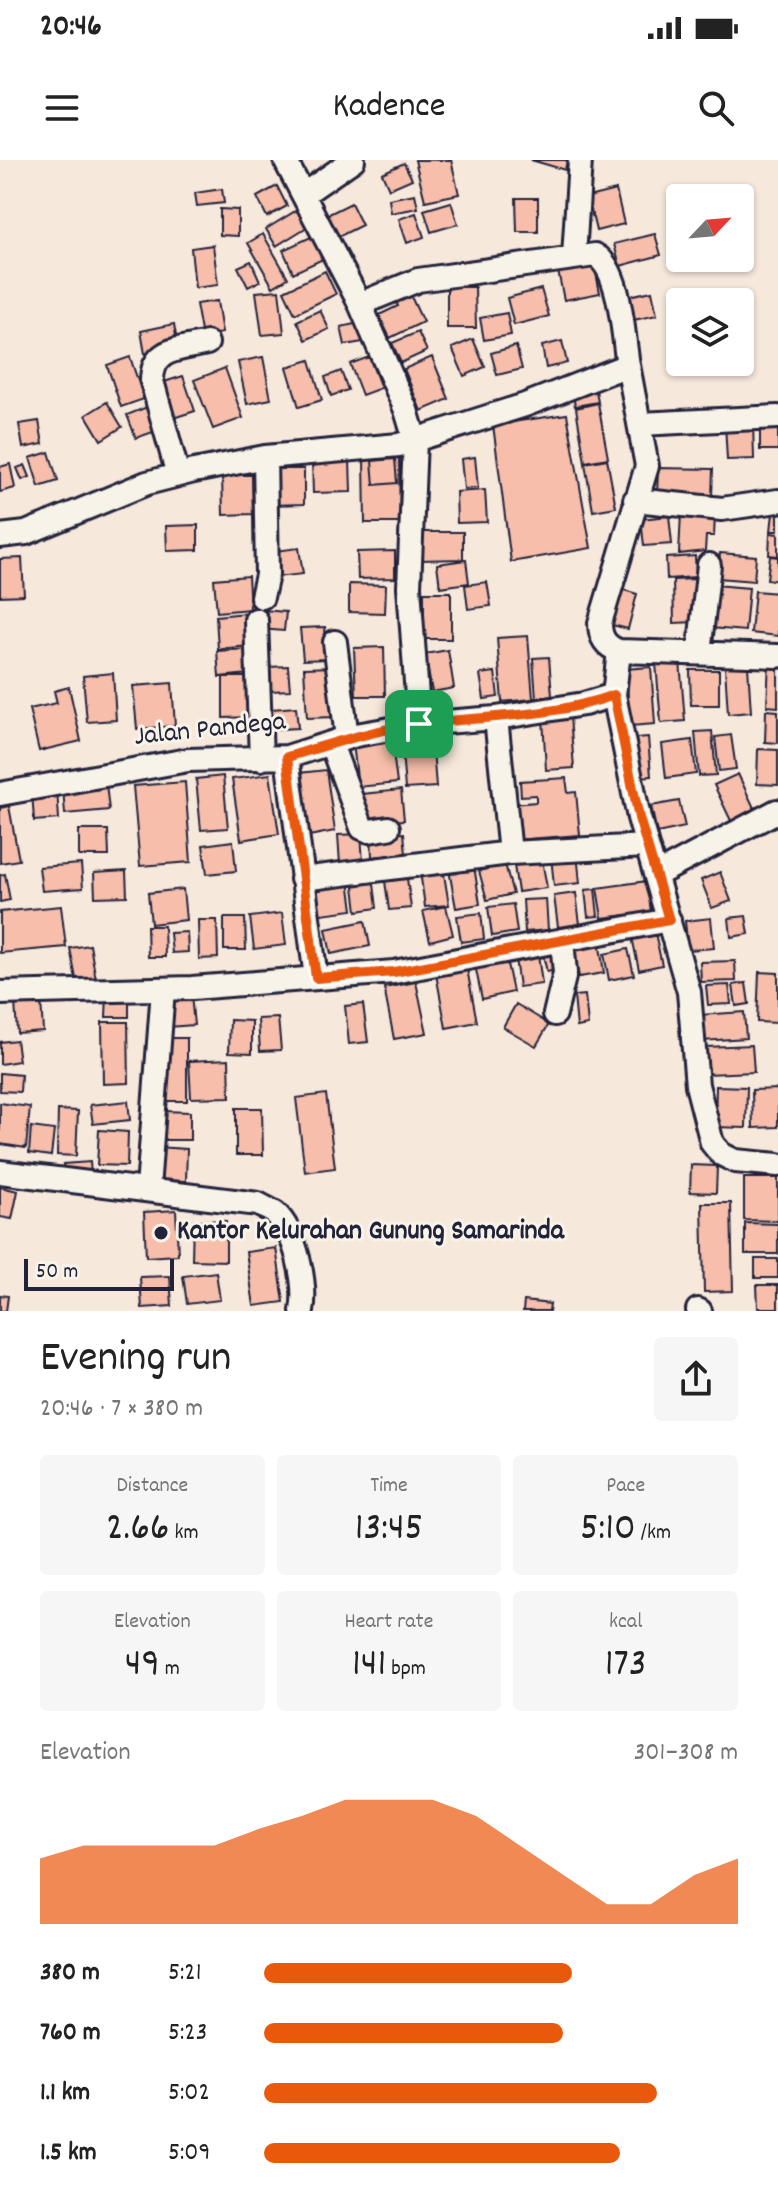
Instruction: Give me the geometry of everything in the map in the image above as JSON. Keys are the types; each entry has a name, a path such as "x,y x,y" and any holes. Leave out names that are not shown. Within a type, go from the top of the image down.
{"street":[{"path":"285,160 360,304 415,440 409,587 419,724"},
{"path":"304,194 353,160"},
{"path":"574,257 580,160"},
{"path":"360,304 418,280 595,255 608,266 613,277 647,466 600,623 602,637 609,647 619,651 778,656"},
{"path":"178,475 152,381 152,367 156,358 165,353 207,343"},
{"path":"0,536 26,533 147,483 178,475 265,457 399,445 525,405 628,365"},
{"path":"640,424 778,417"},
{"path":"262,597 267,575 265,457"},
{"path":"635,500 722,509 778,501"},
{"path":"699,653 709,565"},
{"path":"256,620 261,759"},
{"path":"335,642 339,741 362,828 369,831 388,828"},
{"path":"619,651 614,695 647,846 689,992 697,1085 712,1143 721,1154 735,1161 778,1165"},
{"name":"Jalan Pandega","path":"0,794 188,760 287,757 339,741 419,724 496,718 584,704 614,695"},
{"path":"496,718 510,853"},
{"path":"287,757 316,978"},
{"path":"656,875 777,811"},
{"path":"302,879 510,853 647,846"},
{"path":"0,993 163,989 394,972 669,920"},
{"path":"555,1014 565,973 562,940"},
{"path":"148,1189 163,989"},
{"path":"0,1172 258,1204 275,1214 292,1238 304,1300 302,1311"}],"building":[{"path":"415,160 451,160 459,194 425,201"},
{"path":"531,160 567,160 565,170"},
{"path":"404,163 412,179 389,189 382,173"},
{"path":"277,186 287,206 267,217 257,197"},
{"path":"222,189 224,203 197,206 195,193"},
{"path":"616,190 624,224 596,231 588,197"},
{"path":"415,194 418,208 391,213 389,199"},
{"path":"516,198 538,198 538,232 517,232"},
{"path":"451,202 458,224 431,232 424,210"},
{"path":"351,203 362,225 338,237 327,215"},
{"path":"220,209 238,210 238,236 220,235"},
{"path":"297,210 307,227 276,246 266,229"},
{"path":"416,213 424,237 407,243 399,219"},
{"path":"263,234 288,278 273,287 248,243"},
{"path":"655,234 661,255 620,266 614,244"},
{"path":"313,236 323,259 293,273 283,250"},
{"path":"213,245 218,285 195,288 191,248"},
{"path":"251,261 260,281 248,287 238,267"},
{"path":"594,263 600,293 564,300 558,271"},
{"path":"325,271 336,294 295,314 284,291"},
{"path":"447,287 475,287 476,328 447,328"},
{"path":"407,288 423,322 390,338 379,315 398,306 393,295"},
{"path":"541,289 549,316 514,325 507,298"},
{"path":"279,290 284,333 262,335 256,292"},
{"path":"652,291 657,315 629,321 624,297"},
{"path":"217,301 222,333 202,337 196,304"},
{"path":"320,310 329,329 306,340 297,321"},
{"path":"507,313 511,335 484,340 480,318"},
{"path":"359,323 363,342 345,345 341,327"},
{"path":"174,324 178,348 145,354 141,331"},
{"path":"418,332 427,351 401,363 392,343"},
{"path":"473,339 485,367 464,376 452,348"},
{"path":"562,341 567,363 546,368 542,346"},
{"path":"516,346 522,369 497,375 491,353"},
{"path":"130,357 144,399 121,407 107,365"},
{"path":"263,357 271,399 247,404 238,362"},
{"path":"369,357 381,388 362,395 350,364"},
{"path":"432,357 449,399 421,411 404,369"},
{"path":"310,360 322,400 299,407 287,367"},
{"path":"225,368 243,418 213,429 194,380"},
{"path":"341,371 348,390 331,396 325,377"},
{"path":"183,376 195,411 170,419 158,384"},
{"path":"595,385 598,402 575,406 572,390"},
{"path":"107,402 122,427 101,440 86,415"},
{"path":"598,403 608,458 585,462 576,408"},
{"path":"147,407 156,431 136,438 127,415"},
{"path":"567,414 591,548 511,562 493,425"},
{"path":"760,420 778,420 778,450 760,450"},
{"path":"39,421 43,444 23,448 19,424"},
{"path":"753,422 754,459 727,460 725,423"},
{"path":"49,452 58,481 39,487 30,458"},
{"path":"475,457 478,488 464,489 461,459"},
{"path":"364,458 399,458 400,523 365,523"},
{"path":"395,459 397,483 374,485 372,461"},
{"path":"607,459 616,507 593,511 585,463"},
{"path":"350,460 351,492 313,493 312,461"},
{"path":"10,464 15,488 0,492 0,467"},
{"path":"25,465 30,477 22,480 17,468"},
{"path":"658,468 713,469 712,497 657,496"},
{"path":"271,469 304,469 304,504 272,505"},
{"path":"222,475 252,475 253,514 223,515"},
{"path":"485,490 487,522 457,523 456,492"},
{"path":"774,504 778,505 778,531 771,531"},
{"path":"681,513 715,515 714,536 706,536 705,551 679,554"},
{"path":"669,516 672,544 644,546 641,519"},
{"path":"198,525 198,550 167,551 166,526"},
{"path":"418,532 463,532 463,559 419,560"},
{"path":"770,533 778,534 778,556 769,555"},
{"path":"299,548 303,574 277,577 274,551"},
{"path":"395,551 395,578 358,579 357,552"},
{"path":"720,553 756,556 754,581 718,578"},
{"path":"695,556 696,577 667,579 666,558"},
{"path":"770,556 778,557 778,581 767,579"},
{"path":"22,558 24,595 0,596 0,559"},
{"path":"466,560 469,583 440,587 437,564"},
{"path":"248,576 250,609 217,612 214,579"},
{"path":"696,579 697,622 674,623 673,580"},
{"path":"487,582 491,606 468,609 465,585"},
{"path":"349,584 386,585 385,613 349,612"},
{"path":"715,585 749,588 745,631 711,628"},
{"path":"614,587 637,594 628,629 604,623"},
{"path":"755,591 778,593 778,636 751,633"},
{"path":"424,592 451,592 451,639 424,639"},
{"path":"262,610 286,612 284,631 260,629"},
{"path":"246,613 249,646 218,649 216,616"},
{"path":"325,627 327,659 303,660 300,628"},
{"path":"528,636 533,699 502,702 497,638"},
{"path":"384,647 385,696 356,696 354,648"},
{"path":"247,649 249,674 219,677 217,651"},
{"path":"448,650 454,688 432,692 425,654"},
{"path":"549,657 552,696 536,698 533,658"},
{"path":"769,660 778,660 778,707 767,706"},
{"path":"680,661 685,721 661,723 656,663"},
{"path":"288,666 290,690 271,691 269,667"},
{"path":"748,666 751,712 728,714 725,667"},
{"path":"332,667 334,717 307,718 304,668"},
{"path":"651,667 655,724 630,726 626,669"},
{"path":"690,670 719,670 719,705 691,705"},
{"path":"495,672 498,697 484,699 480,674"},
{"path":"113,673 116,720 87,722 83,676"},
{"path":"223,677 251,677 252,717 223,718"},
{"path":"172,683 175,726 137,729 133,686"},
{"path":"69,687 81,741 39,751 29,709 57,703 54,691"},
{"path":"296,707 298,728 260,730 259,710"},
{"path":"766,710 778,711 778,743 765,742"},
{"path":"570,716 574,768 546,770 543,718"},
{"path":"712,731 716,775 699,776 695,732"},
{"path":"731,735 736,769 719,771 715,737"},
{"path":"432,736 436,787 405,789 401,738"},
{"path":"391,737 397,783 358,787 353,742"},
{"path":"648,737 651,776 639,777 636,738"},
{"path":"692,740 696,774 666,778 662,744"},
{"path":"758,749 778,750 778,785 757,784"},
{"path":"326,770 335,831 309,836 299,773"},
{"path":"270,774 279,834 241,840 232,779"},
{"path":"738,774 756,812 732,823 714,785"},
{"path":"223,776 228,828 201,830 196,779"},
{"path":"566,778 568,793 576,792 580,835 514,840 512,804 536,802 536,795 521,796 520,781"},
{"path":"185,782 191,862 140,866 133,786"},
{"path":"106,784 109,810 65,814 63,788"},
{"path":"57,789 59,819 34,821 32,791"},
{"path":"401,790 404,820 364,823 362,794"},
{"path":"679,801 685,827 657,833 651,806"},
{"path":"9,806 19,860 0,863 0,808"},
{"path":"79,830 108,830 109,856 79,856"},
{"path":"404,833 406,854 372,857 371,836"},
{"path":"361,834 363,862 340,864 338,835"},
{"path":"233,841 236,871 207,874 203,845"},
{"path":"577,853 580,883 554,886 551,856"},
{"path":"541,854 547,888 518,892 513,859"},
{"path":"81,864 83,888 42,891 39,867"},
{"path":"505,864 513,894 487,900 479,871"},
{"path":"474,866 480,904 456,908 449,870"},
{"path":"443,868 449,905 425,907 420,871"},
{"path":"126,871 127,896 95,897 94,873"},
{"path":"406,871 411,908 389,910 384,874"},
{"path":"720,872 731,901 712,908 701,880"},
{"path":"5,874 10,900 0,902 0,875"},
{"path":"373,876 377,908 357,911 353,878"},
{"path":"349,880 353,910 314,915 310,885"},
{"path":"647,881 651,912 602,918 597,888"},
{"path":"183,889 186,920 151,924 148,893"},
{"path":"595,889 598,916 588,917 585,890"},
{"path":"576,893 580,924 558,927 554,896"},
{"path":"546,899 548,930 525,932 523,900"},
{"path":"513,904 517,932 492,936 488,907"},
{"path":"61,906 66,947 0,953 0,912"},
{"path":"446,906 453,935 430,941 423,911"},
{"path":"282,913 286,945 254,949 250,917"},
{"path":"481,913 484,939 461,942 457,916"},
{"path":"746,916 749,934 731,937 729,918"},
{"path":"224,918 245,918 246,950 224,950"},
{"path":"711,918 714,948 688,950 685,921"},
{"path":"198,920 217,920 218,958 199,959"},
{"path":"365,921 370,946 331,954 326,929"},
{"path":"147,926 164,926 165,957 148,957"},
{"path":"187,932 188,952 172,953 170,933"},
{"path":"655,933 662,965 639,970 632,937"},
{"path":"599,940 604,973 579,977 573,944"},
{"path":"90,945 96,980 77,984 70,948"},
{"path":"557,947 563,968 547,972 542,951"},
{"path":"628,949 634,975 609,980 604,954"},
{"path":"538,955 542,984 519,987 515,958"},
{"path":"506,959 513,992 482,999 475,965"},
{"path":"735,961 736,981 701,982 700,962"},
{"path":"467,969 477,1022 446,1028 436,974"},
{"path":"759,972 778,973 778,1023 757,1022"},
{"path":"416,982 427,1033 394,1039 384,988"},
{"path":"746,983 749,1004 736,1006 733,985"},
{"path":"729,985 731,1004 708,1005 706,986"},
{"path":"107,995 129,995 129,1017 106,1017"},
{"path":"191,995 194,1025 168,1027 166,997"},
{"path":"585,995 588,1025 577,1027 574,996"},
{"path":"41,1000 43,1031 17,1033 15,1002"},
{"path":"363,1004 368,1042 349,1044 345,1006"},
{"path":"516,1004 549,1024 536,1046 503,1027"},
{"path":"744,1012 746,1038 702,1041 700,1015"},
{"path":"278,1018 281,1050 260,1051 258,1019"},
{"path":"230,1020 252,1021 252,1053 229,1052"},
{"path":"102,1022 128,1022 129,1083 103,1084"},
{"path":"165,1038 187,1038 187,1101 165,1101"},
{"path":"16,1040 19,1061 0,1064 0,1042"},
{"path":"752,1045 754,1072 706,1074 705,1047"},
{"path":"229,1059 230,1097 191,1098 189,1061"},
{"path":"0,1073 21,1075 20,1092 0,1091"},
{"path":"716,1086 747,1087 746,1128 715,1127"},
{"path":"778,1089 778,1127 753,1128 752,1090"},
{"path":"326,1094 335,1168 305,1172 296,1098"},
{"path":"128,1101 130,1120 93,1124 90,1105"},
{"path":"0,1103 30,1107 26,1148 0,1144"},
{"path":"236,1108 262,1108 263,1155 236,1155"},
{"path":"58,1110 78,1111 76,1156 57,1155"},
{"path":"163,1111 190,1112 190,1140 162,1140"},
{"path":"31,1127 54,1130 51,1156 29,1153"},
{"path":"99,1130 128,1132 127,1166 97,1165"},
{"path":"155,1147 187,1149 186,1181 153,1180"},
{"path":"90,1162 91,1175 65,1178 63,1164"},
{"path":"691,1165 717,1166 716,1193 690,1192"},
{"path":"744,1178 778,1178 778,1221 744,1220"},
{"path":"0,1187 18,1191 12,1219 0,1217"},
{"path":"702,1203 731,1203 733,1291 704,1292"},
{"name":"Kantor Kelurahan Gunung Samarinda","path":"176,1210 178,1255 146,1257 144,1212"},
{"path":"193,1220 226,1221 226,1261 192,1260"},
{"path":"745,1223 778,1224 778,1254 745,1254"},
{"path":"276,1248 284,1302 254,1306 246,1252"},
{"path":"755,1259 778,1259 778,1278 755,1278"},
{"path":"216,1272 220,1300 187,1304 183,1276"},
{"path":"170,1276 172,1306 142,1308 140,1277"},
{"path":"757,1285 778,1285 778,1308 758,1308"},
{"path":"0,1295 8,1296 6,1311 0,1311"},
{"path":"524,1301 550,1304 549,1311 523,1311"}],"place":[{"name":"Kantor Kelurahan Gunung Samarinda","path":"161,1233"}],"route":[{"path":"614,695 639,818 669,920 394,972 316,978 287,757 356,735 419,724 496,718 584,704 614,695"}]}
